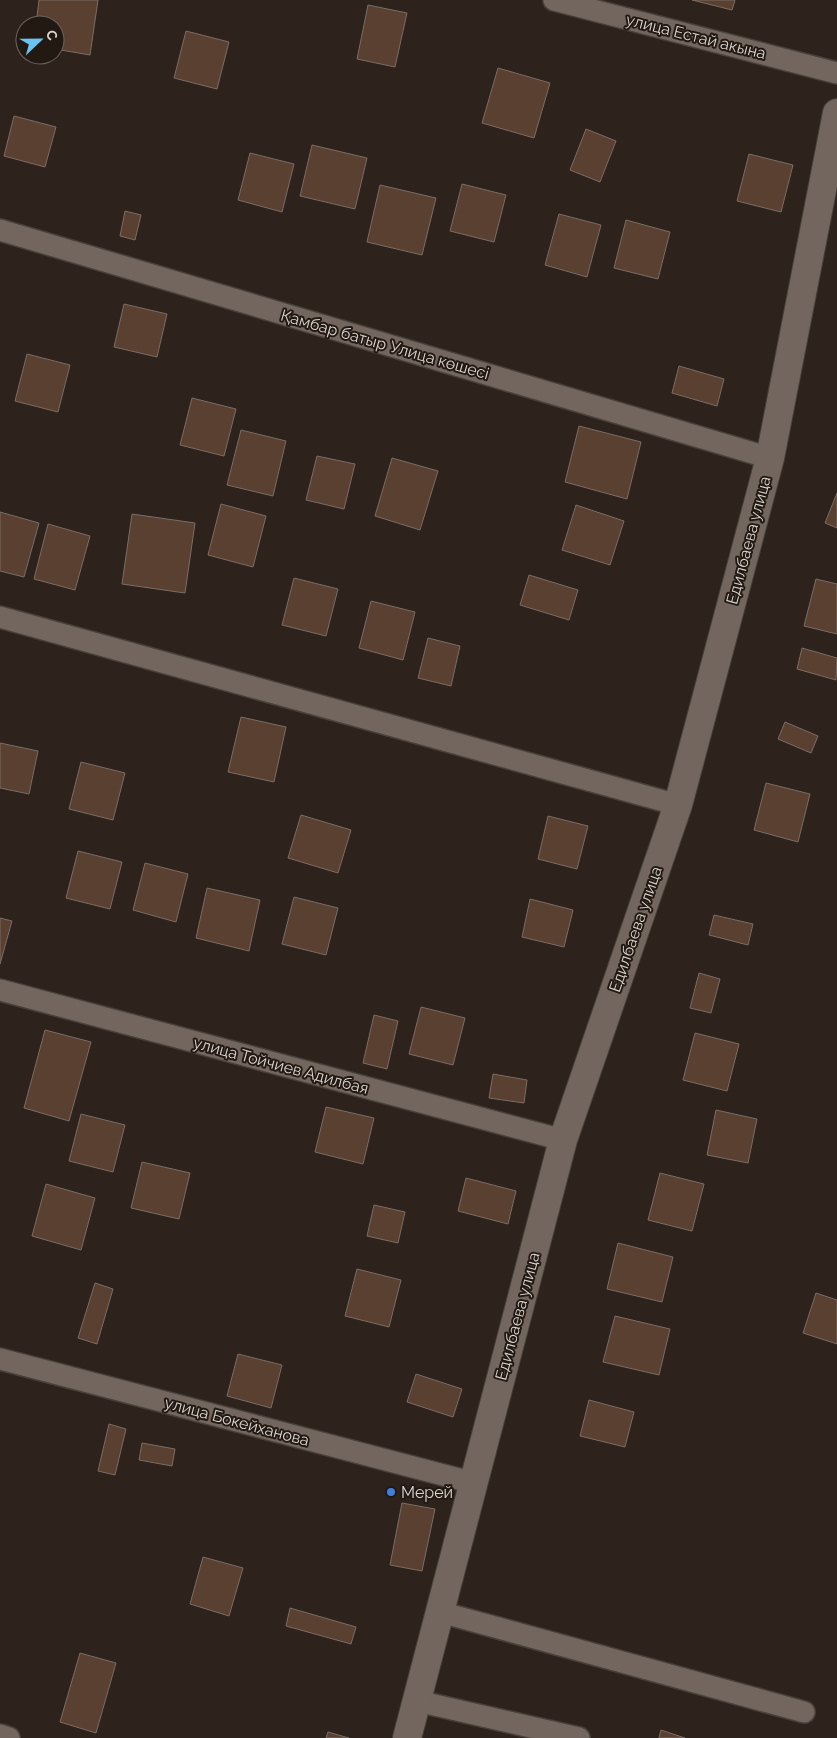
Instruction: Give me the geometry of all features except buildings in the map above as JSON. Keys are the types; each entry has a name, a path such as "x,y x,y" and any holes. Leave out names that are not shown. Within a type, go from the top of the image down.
{"street":[{"name":"улица Естай акына","path":"554,0 837,73"},
{"name":"Едилбаева улица","path":"407,1738 563,1140 678,805 770,458 837,113"},
{"name":"Қамбар батыр Улица көшесі","path":"0,230 770,458"},
{"path":"0,617 678,805"},
{"name":"улица Тойчиев Адилбая","path":"0,990 563,1140"},
{"name":"улица Бокейханова","path":"0,1359 474,1483"},
{"path":"440,1612 804,1712"},
{"path":"417,1701 579,1738"},
{"path":"0,1736 9,1738"}],"place":[{"name":"Мерей","path":"391,1492"}]}
